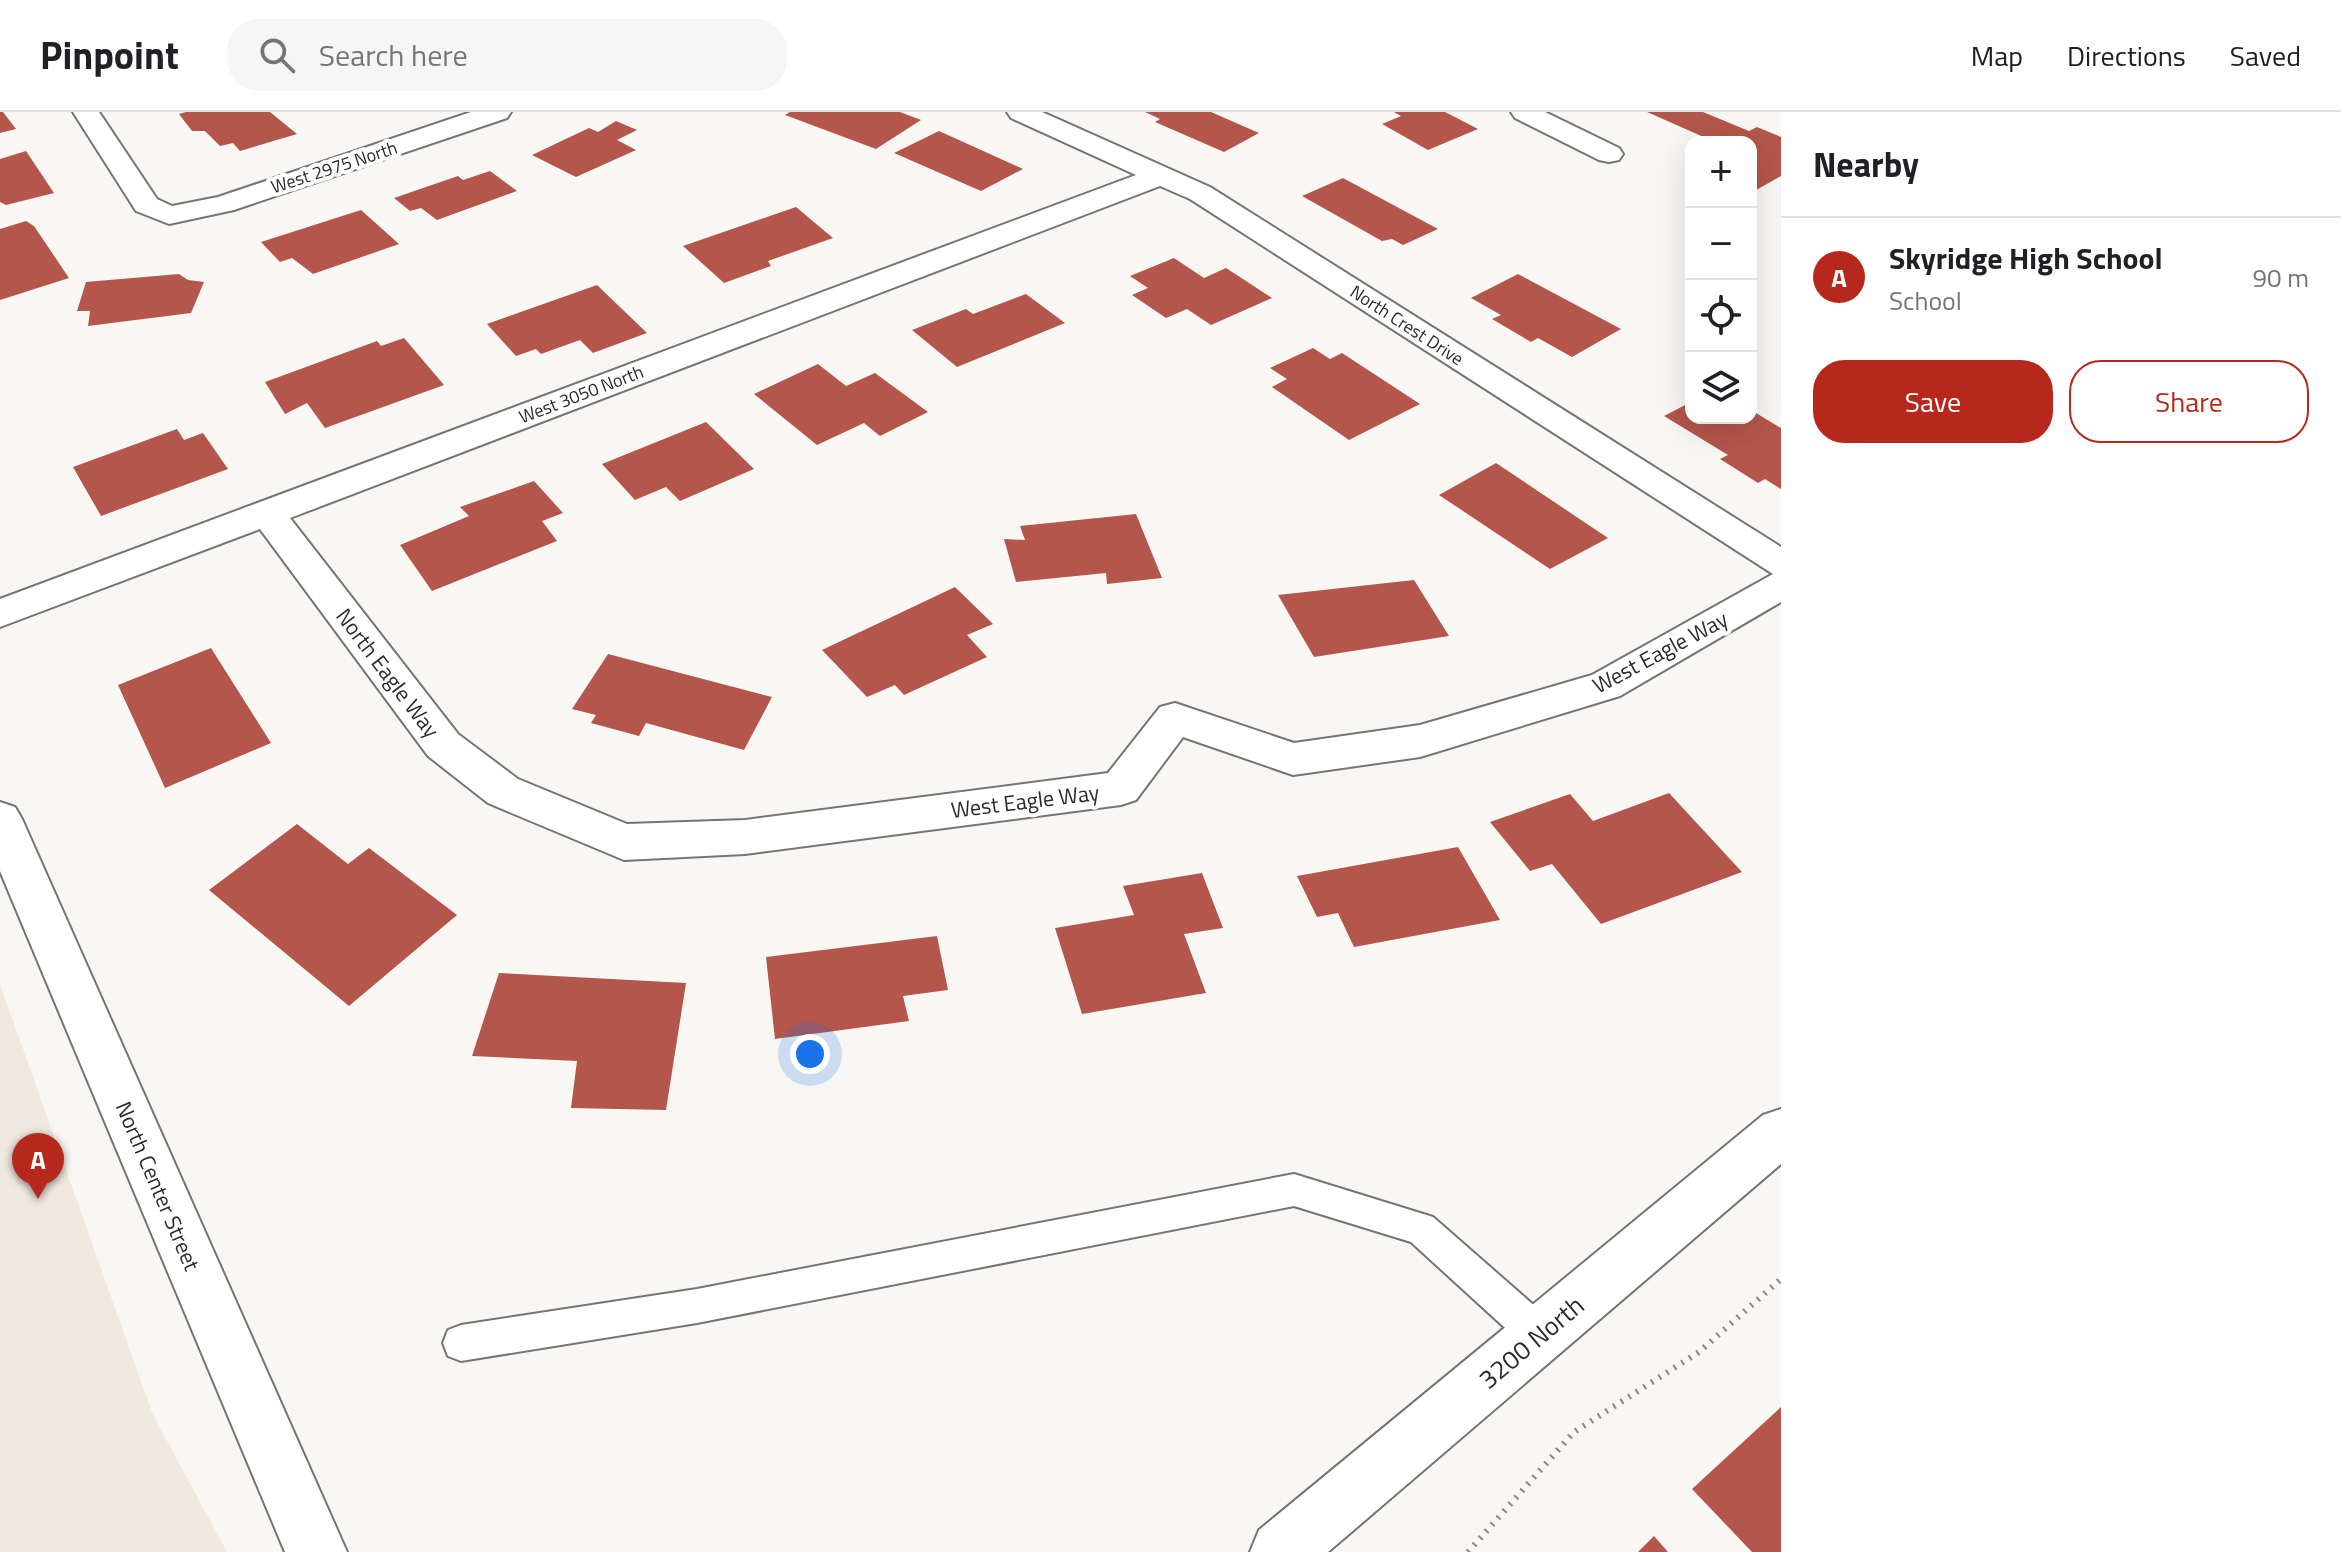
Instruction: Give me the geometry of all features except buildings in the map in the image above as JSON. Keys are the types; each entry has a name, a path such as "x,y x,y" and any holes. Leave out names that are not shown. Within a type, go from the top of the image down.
{"street":[{"name":"West 2975 North","path":"86,112 146,205 169,215 224,204 498,112"},
{"name":"North Crest Drive","path":"1020,112 1200,193 1781,564"},
{"path":"1524,112 1609,154"},
{"name":"West 3050 North","path":"0,614 1162,175"},
{"name":"North Eagle Way","path":"267,513 443,745 503,791 624,842"},
{"name":"West Eagle Way","path":"624,842 745,837 1121,788 1175,718 1293,759 1420,741 1606,686 1781,585"},
{"name":"North Center Street","path":"0,819 316,1552"},
{"name":"3200 North","path":"1281,1552 1781,1132"}],"lane":[{"path":"461,1343 697,1306 1294,1190 1421,1229 1540,1335"}],"path":[{"path":"1468,1552 1574,1432 1699,1352 1781,1279"}],"shaded area":[{"path":"0,984 153,1415 227,1552 0,1552"}],"place":[{"name":"Skyridge High School","path":"38,1199"}]}
